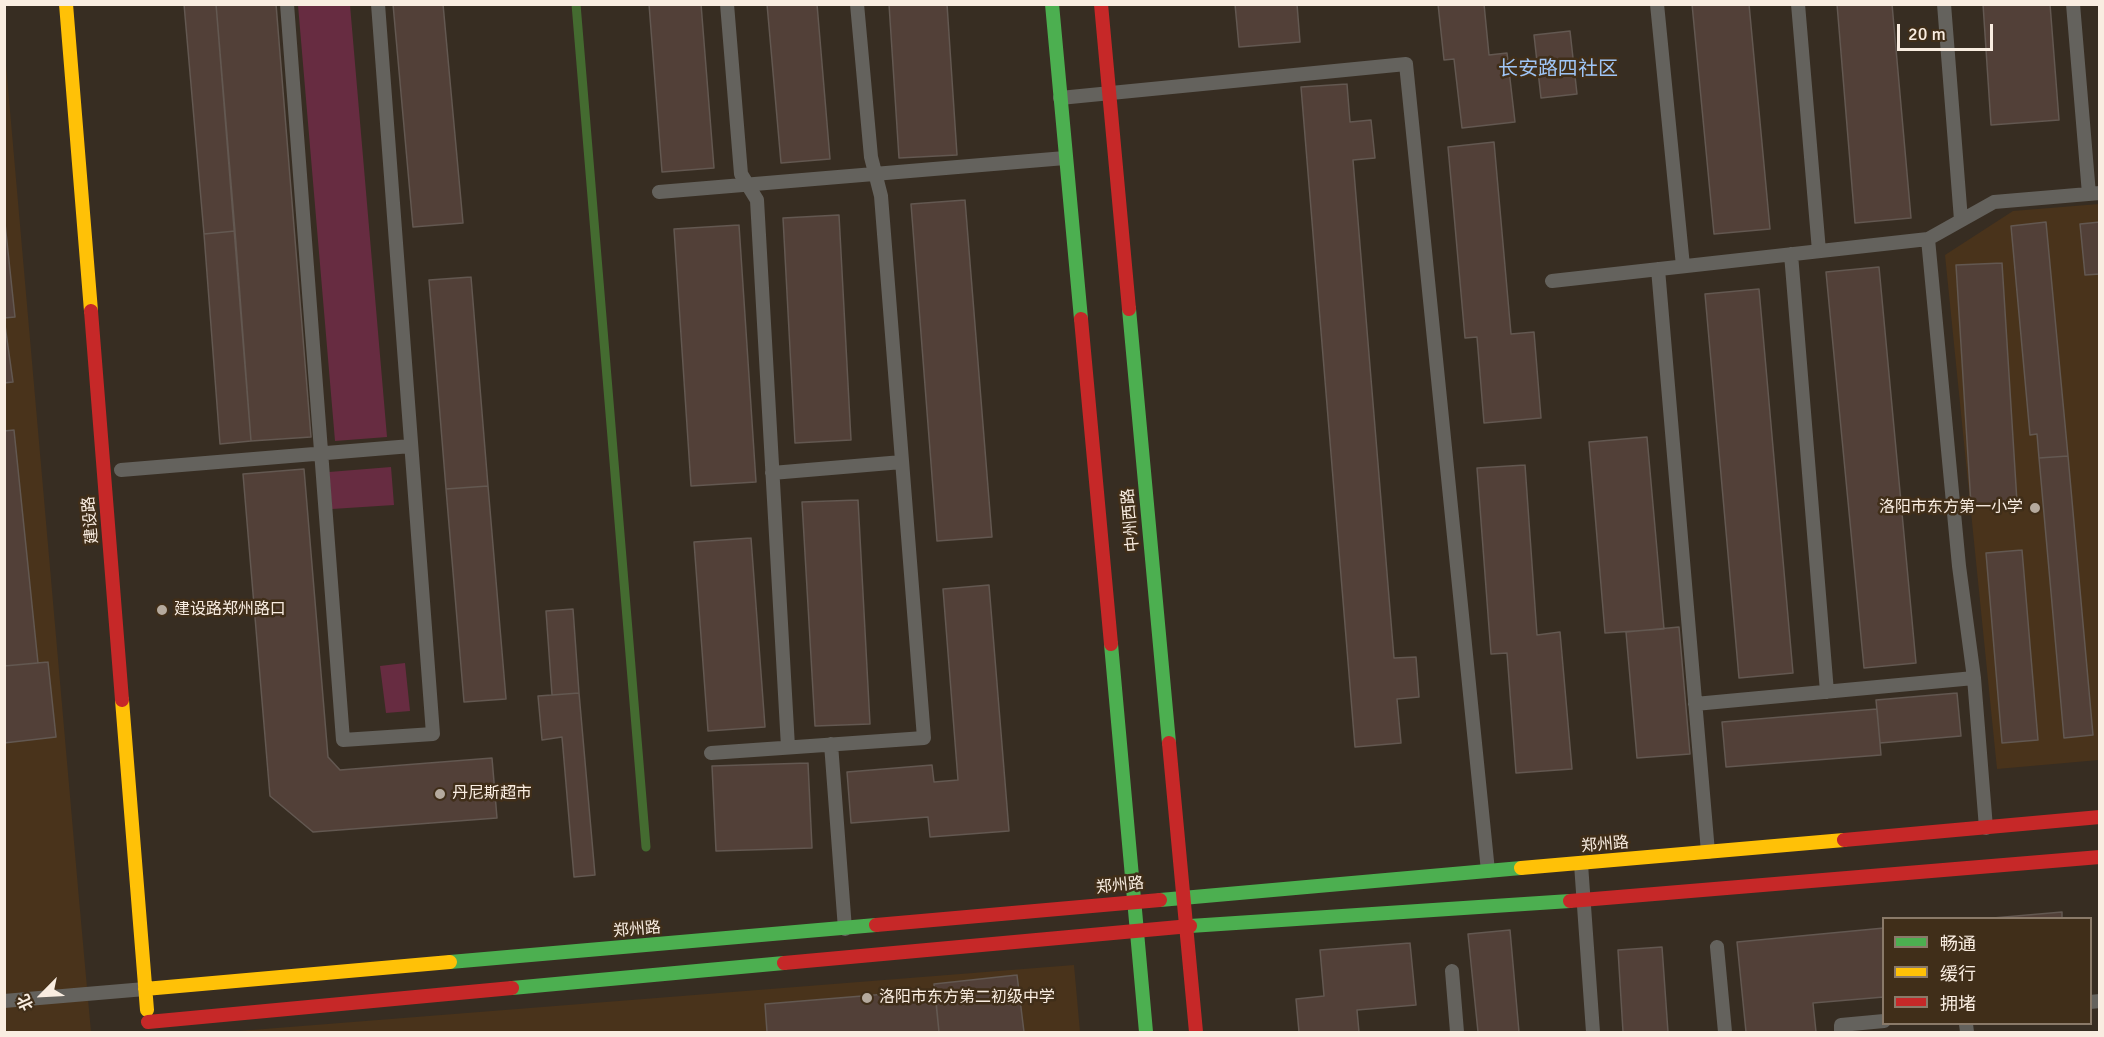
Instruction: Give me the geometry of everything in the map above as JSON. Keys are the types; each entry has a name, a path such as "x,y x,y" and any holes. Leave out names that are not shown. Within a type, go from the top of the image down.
{"street":[{"name":"建设路","path":"66,4 149,1027"},
{"name":"中州西路","path":"1052,4 1146,1032"},
{"name":"中州西路","path":"1101,4 1196,1032"},
{"name":"郑州路","path":"149,1027 165,1004 845,929 1134,901 2100,818"},
{"name":"郑州路","path":"145,989 165,1004 1136,930 1583,900 2100,857"}],"lane":[{"path":"287,4 343,740 434,734 378,4"},
{"path":"727,4 741,174 757,200 788,747"},
{"path":"711,753 924,738 881,196 871,157 857,4"},
{"path":"1657,4 1683,266"},
{"path":"1798,4 1819,251"},
{"path":"1944,4 1961,220"},
{"path":"1551,281 1928,238 1994,202 2094,193 2073,4"},
{"path":"1060,99 1406,64 1488,872"},
{"path":"659,192 1065,158"},
{"path":"1928,238 1959,566 1974,678 1986,828"},
{"path":"1791,254 1827,692"},
{"path":"1658,269 1708,852"},
{"path":"121,470 411,446"},
{"path":"772,473 902,462"},
{"path":"1695,704 1974,678"},
{"path":"831,744 845,929"},
{"path":"1581,864 1593,1032"},
{"path":"1717,948 1725,1032"},
{"path":"1452,970 1457,1032"},
{"path":"4,1001 145,989"},
{"path":"1841,1032 1840,1025 1882,1021"}],"shaded area":[{"path":"298,5 350,5 387,437 335,441"},
{"path":"4,42 79,899 91,1032 5,1032"},
{"name":"洛阳市东方第一小学","path":"2099,204 2099,760 1997,769 1945,255 2013,211"},
{"path":"391,467 394,505 332,509 329,472"},
{"path":"405,663 410,711 386,713 380,666"},
{"name":"洛阳市东方第二初级中学","path":"1074,965 1080,1032 239,1031"}],"building":[{"path":"184,4 216,4 235,231 204,234"},
{"path":"216,4 276,4 311,437 251,441"},
{"path":"393,4 443,4 463,223 413,227"},
{"path":"649,4 701,4 714,168 662,172"},
{"path":"767,4 817,4 830,159 781,163"},
{"path":"889,4 947,4 957,155 899,158"},
{"path":"1235,4 1297,4 1300,42 1239,47"},
{"path":"1438,4 1484,4 1489,55 1507,53 1515,122 1462,128 1454,59 1444,60"},
{"path":"1692,4 1749,4 1770,229 1714,234"},
{"path":"1837,4 1892,4 1911,218 1855,223"},
{"path":"1983,4 2050,4 2059,120 1991,125"},
{"path":"1570,31 1577,94 1541,98 1534,35"},
{"path":"1347,84 1350,122 1371,120 1375,158 1353,160 1394,658 1416,657 1419,697 1397,699 1401,743 1355,747 1301,87"},
{"path":"1494,142 1511,334 1534,332 1541,418 1484,423 1477,337 1465,338 1448,147"},
{"path":"965,200 992,537 937,541 911,204"},
{"path":"4,214 15,317 4,318"},
{"path":"839,215 851,440 795,443 783,218"},
{"path":"2046,222 2068,456 2039,458 2037,434 2030,435 2011,226"},
{"path":"2100,222 2100,274 2085,275 2080,224"},
{"path":"739,225 756,482 691,486 674,229"},
{"path":"235,231 251,441 220,444 204,234"},
{"path":"2002,263 2017,502 1971,505 1956,265"},
{"path":"1879,267 1916,663 1864,668 1826,272"},
{"path":"471,277 488,486 446,489 429,280"},
{"path":"1759,289 1793,673 1739,678 1705,294"},
{"path":"4,318 13,382 4,383"},
{"path":"14,430 38,663 4,666 4,431"},
{"path":"1647,437 1664,629 1605,633 1589,442"},
{"path":"2068,456 2093,735 2064,738 2039,458"},
{"path":"1525,465 1537,635 1560,632 1572,769 1516,773 1507,653 1491,654 1477,468"},
{"path":"304,469 328,757 340,770 492,758 497,818 313,832 270,796 243,474"},
{"path":"488,486 506,699 464,702 446,489"},
{"path":"858,500 870,724 815,726 802,502"},
{"path":"751,538 765,727 708,731 694,542"},
{"path":"2022,550 2038,740 2002,743 1986,553"},
{"path":"989,585 1009,831 930,837 928,817 851,823 847,772 932,765 934,782 958,780 943,589"},
{"path":"573,609 579,693 552,695 546,611"},
{"path":"1679,627 1690,754 1637,758 1626,632"},
{"path":"48,662 56,737 4,743 4,666"},
{"path":"579,693 595,875 574,877 562,737 542,740 538,696"},
{"path":"1957,693 1961,736 1880,743 1876,700"},
{"path":"1877,709 1881,755 1726,767 1722,722"},
{"path":"808,763 812,848 716,851 712,766"},
{"path":"2062,912 2062,917 2004,917"},
{"path":"1882,928 1882,997 1813,1003 1816,1032 1746,1032 1737,942"},
{"path":"1510,930 1519,1032 1478,1032 1468,934"},
{"path":"1410,943 1416,1005 1357,1010 1359,1032 1299,1032 1296,999 1324,996 1320,950"},
{"path":"1662,947 1668,1032 1623,1032 1618,950"},
{"path":"1017,975 1024,1032 939,1032 934,984"},
{"path":"935,990 939,1032 767,1032 765,1004"}],"waterway":[{"path":"576,4 646,847"}],"traffic: fast":[{"path":"1052,4 1081,319"},
{"path":"1129,309 1169,743"},
{"path":"1111,644 1146,1032"},
{"path":"1160,900 1521,868"},
{"path":"1190,926 1570,901"},
{"path":"450,962 876,925"},
{"path":"512,988 784,963"}],"traffic: slow":[{"path":"66,4 91,311"},
{"path":"122,700 147,1010"},
{"path":"1521,868 1844,840"},
{"path":"145,989 450,962"}],"traffic: jam":[{"path":"1101,4 1129,309"},
{"path":"91,311 122,700"},
{"path":"1081,319 1111,644"},
{"path":"1169,743 1196,1032"},
{"path":"1844,840 2100,817"},
{"path":"1570,901 2100,857"},
{"path":"876,925 1160,900"},
{"path":"784,963 1190,926"},
{"path":"148,1022 512,988"}],"place":[{"name":"洛阳市东方第一小学","path":"2035,508"},
{"name":"建设路郑州路口","path":"162,610"},
{"name":"丹尼斯超市","path":"440,794"},
{"name":"洛阳市东方第二初级中学","path":"867,998"}],"district":[{"name":"长安路四社区","path":"1558,70"}]}
